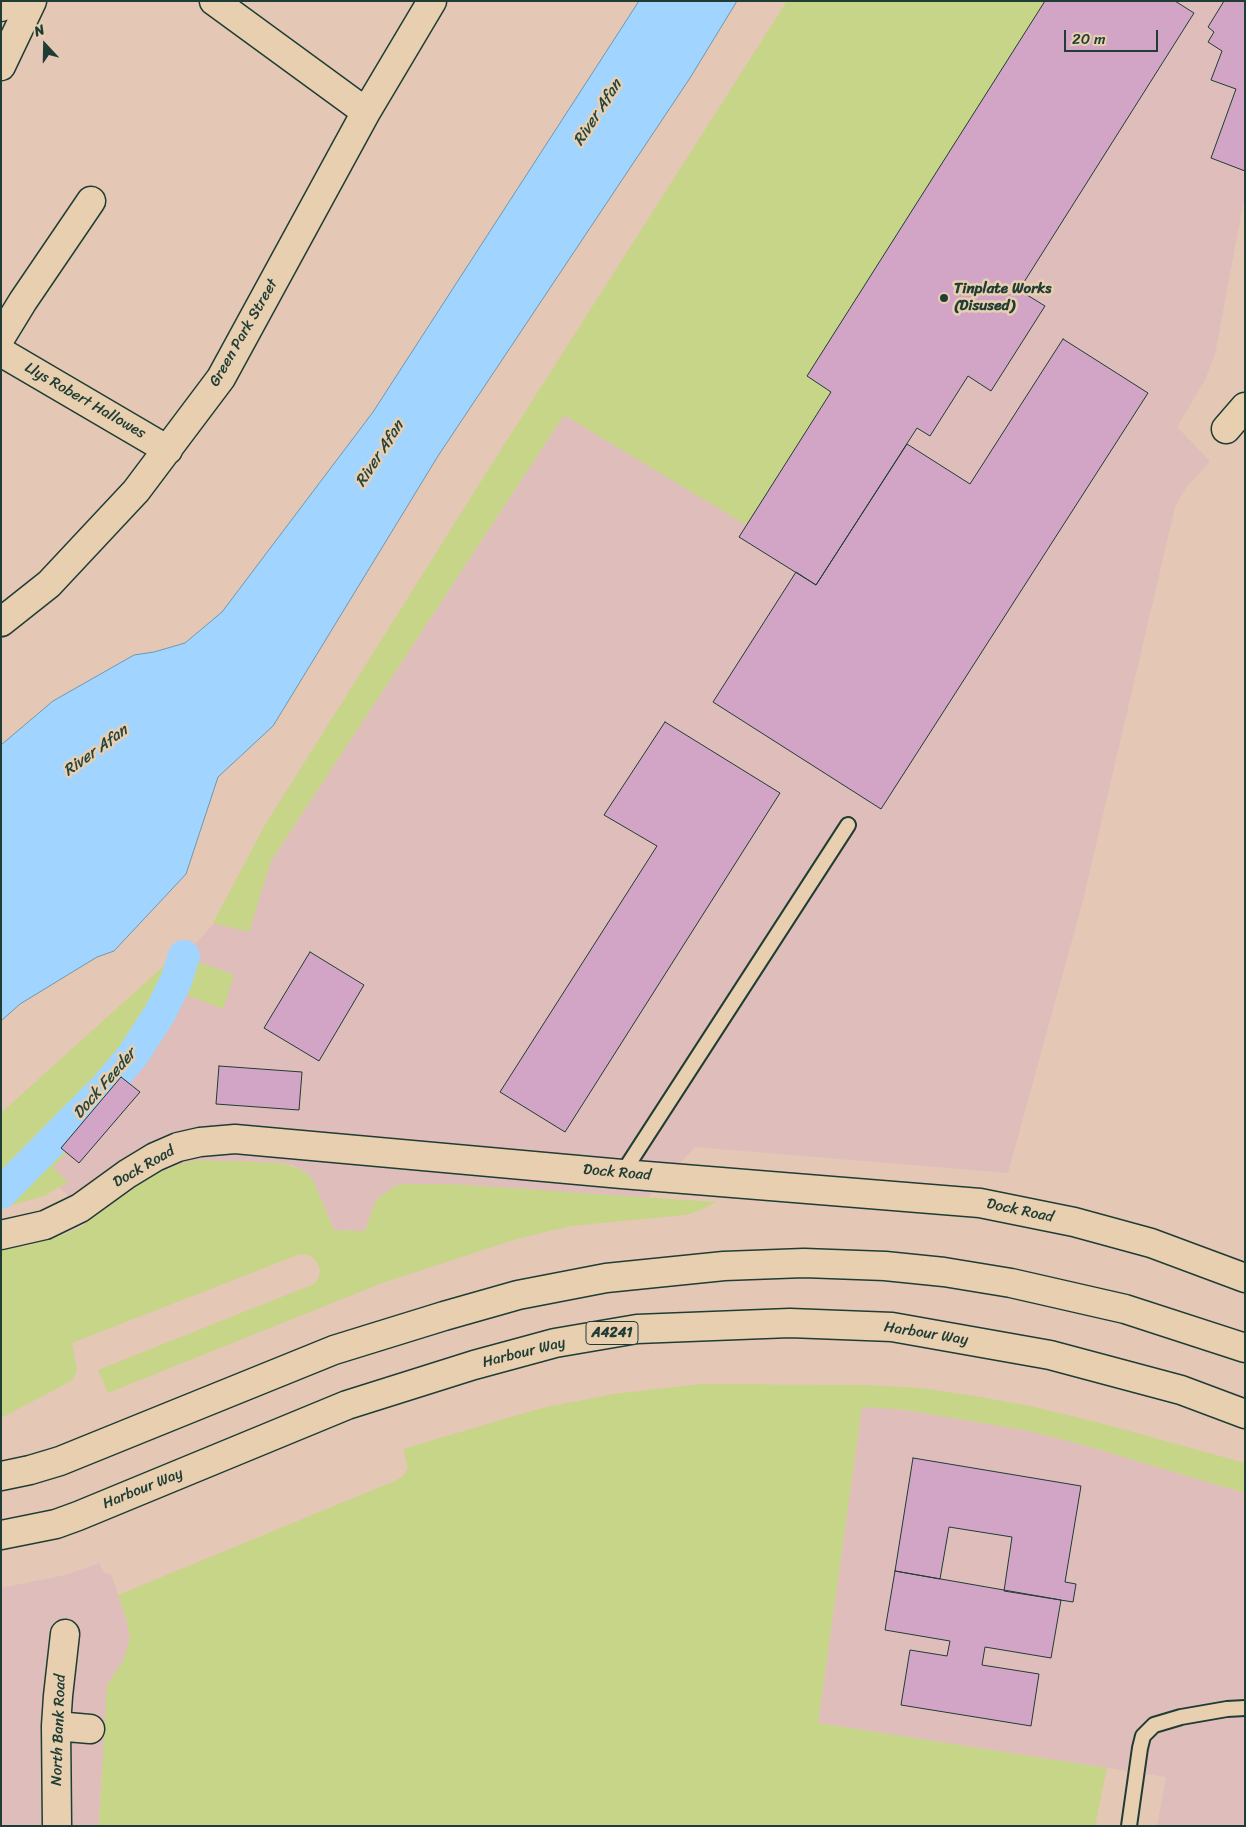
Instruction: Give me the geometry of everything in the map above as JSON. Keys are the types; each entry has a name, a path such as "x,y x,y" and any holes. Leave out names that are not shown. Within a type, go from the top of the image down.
{"street":[{"path":"1,7 14,1"},
{"path":"1,66 32,1"},
{"path":"214,1 366,112"},
{"name":"Green Park Street","path":"1,622 49,584 136,491 221,378 366,112 432,1"},
{"path":"1,337 23,301 91,201"},
{"name":"Llys Robert Hallowes","path":"1,352 168,450"},
{"path":"1226,429 1245,407"},
{"name":"Dock Road","path":"1,1235 45,1225 80,1208 155,1157 178,1147 200,1142 235,1139 622,1174 980,1202 1074,1222 1151,1242 1245,1278"},
{"path":"1,1476 60,1461 334,1350 518,1295 606,1278 724,1266 804,1263 885,1266 944,1272 1044,1289 1125,1309 1245,1348"},
{"name":"Harbour Way","path":"1,1535 56,1524 78,1516 347,1405 474,1365 555,1344 637,1329 790,1323 892,1327 1050,1354 1181,1390 1245,1414"},
{"name":"North Bank Road","path":"57,1826 56,1726 65,1634"},
{"path":"56,1726 90,1729"}],"lane":[{"path":"622,1174 848,825"},
{"path":"1129,1826 1143,1736 1154,1725 1182,1717 1227,1709 1245,1708"}],"shaded area":[{"path":"809,1 1245,1 1245,194 1215,354 1205,380 1177,427 1210,461 1185,489 1175,507 1083,900 1008,1173 695,1147 648,1198 451,1184 406,1184 395,1186 380,1197 374,1204 365,1231 334,1230 311,1177 292,1165 200,1160 179,1164 150,1177 89,1219 34,1159 176,981 184,956 271,861 622,327"},
{"path":"862,1407 906,1410 1029,1431 1245,1493 1245,1826 1157,1826 1166,1777 818,1723"},
{"path":"99,1563 104,1573 111,1574 127,1621 130,1638 127,1652 119,1668 101,1780 99,1826 1,1826 1,1588 66,1575"}],"green space":[{"path":"787,1 1045,1 807,376 831,392 746,525 564,415 271,861 249,932 213,923 265,825 490,467"},
{"path":"177,954 234,975 223,1009 176,991 153,1036 144,1049 61,1147 67,1152 53,1168 68,1182 44,1196 1,1208 1,1113"},
{"path":"200,1160 282,1163 300,1169 311,1177 334,1230 365,1231 374,1204 380,1197 395,1186 406,1184 451,1184 716,1202 685,1215 571,1226 517,1239 382,1283 108,1393 98,1370 314,1284 318,1279 320,1270 318,1264 311,1256 300,1254 72,1343 77,1371 71,1381 1,1418 1,1249 27,1246 58,1237 81,1227 150,1177 179,1164"},
{"path":"701,1384 867,1385 920,1388 1030,1406 1100,1423 1245,1463 1245,1493 1029,1431 906,1410 862,1407 818,1723 1107,1768 1095,1826 99,1826 107,1685 124,1659 130,1638 127,1621 118,1595 397,1480 403,1476 408,1468 403,1449 542,1408 613,1394"}],"water":[{"name":"River Afan","path":"639,1 737,1 690,78 438,456 273,726 218,777 186,874 114,951 97,957 20,1004 1,1021 1,745 53,701 134,655 154,652 185,643 222,612 373,412"}],"building":[{"name":"Tinplate Works (Disused)","path":"1045,1 1175,1 1194,13 1019,290 1045,306 991,391 968,376 930,436 917,428 816,585 739,537 831,392 807,376"},
{"path":"1224,1 1245,1 1245,171 1211,158 1236,89 1211,80 1222,51 1208,42 1214,32 1208,27"},
{"path":"1063,339 1148,393 881,809 713,702 796,572 816,585 907,444 970,484"},
{"path":"665,722 780,793 565,1132 500,1092 657,846 604,815"},
{"path":"310,952 364,985 319,1061 264,1028"},
{"path":"219,1066 302,1072 299,1110 216,1104"},
{"path":"121,1077 140,1092 79,1163 61,1148"},
{"path":"913,1458 1081,1486 1065,1582 1076,1584 1073,1602 1004,1591 1012,1537 949,1527 940,1579 895,1571"},
{"path":"895,1571 1061,1600 1051,1658 985,1647 982,1665 1039,1674 1031,1726 901,1705 910,1650 947,1656 950,1641 885,1630"}],"waterway":[{"name":"Dock Feeder","path":"1,1193 107,1086 133,1055 160,1013 176,981 184,956"}],"place":[{"name":"Tinplate Works (Disused)","path":"944,298"}]}
